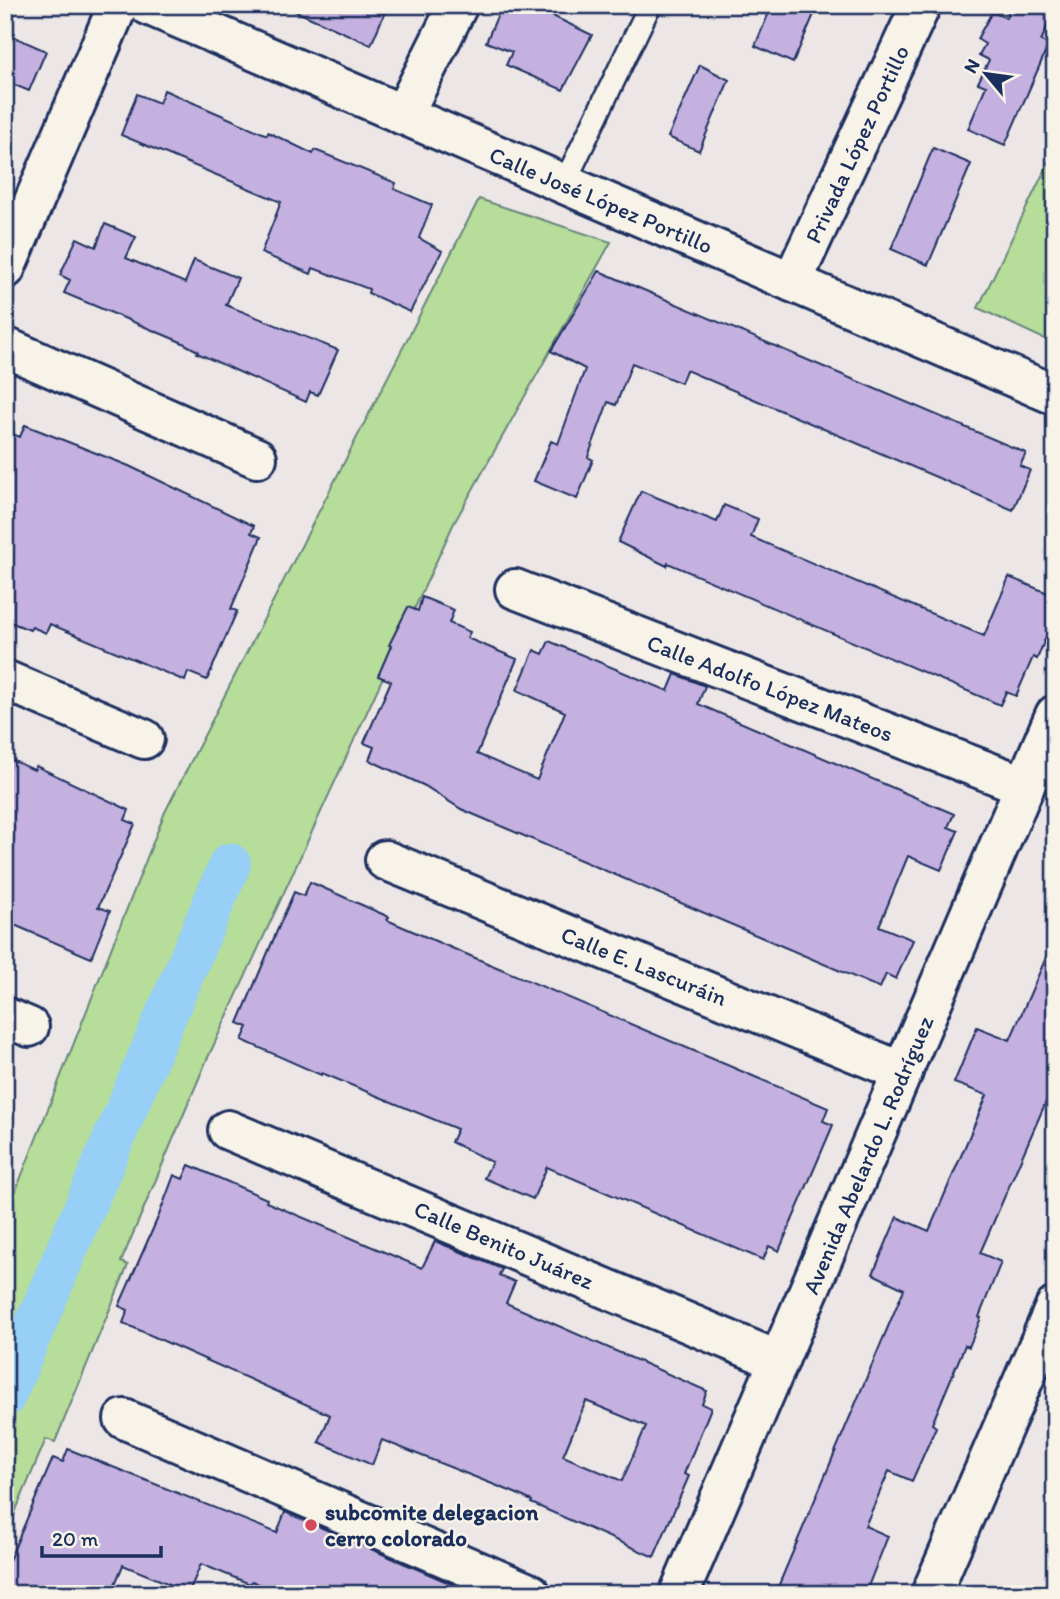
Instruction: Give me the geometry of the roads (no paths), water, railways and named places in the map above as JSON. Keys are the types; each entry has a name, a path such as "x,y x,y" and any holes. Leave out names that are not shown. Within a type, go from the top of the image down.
{"street":[{"path":"5,269 118,5"},
{"name":"Calle José López Portillo","path":"148,5 1055,395"},
{"path":"403,115 458,5"},
{"name":"Privada López Portillo","path":"792,282 921,5"},
{"path":"5,347 257,458"},
{"name":"Calle Adolfo López Mateos","path":"515,589 1025,786"},
{"path":"5,680 144,739"},
{"name":"Avenida Abelardo L. Rodríguez","path":"679,1594 1055,715"},
{"name":"Calle E. Lascuráin","path":"385,860 903,1072"},
{"name":"Calle Benito Juárez","path":"228,1130 779,1361"},
{"path":"931,1594 1055,1307"},
{"path":"124,1419 531,1594"}],"lane":[{"path":"564,184 650,5"}],"waterway":[{"path":"5,1396 230,864"}],"place":[{"name":"subcomite delegacion cerro colorado","path":"311,1525"}]}
